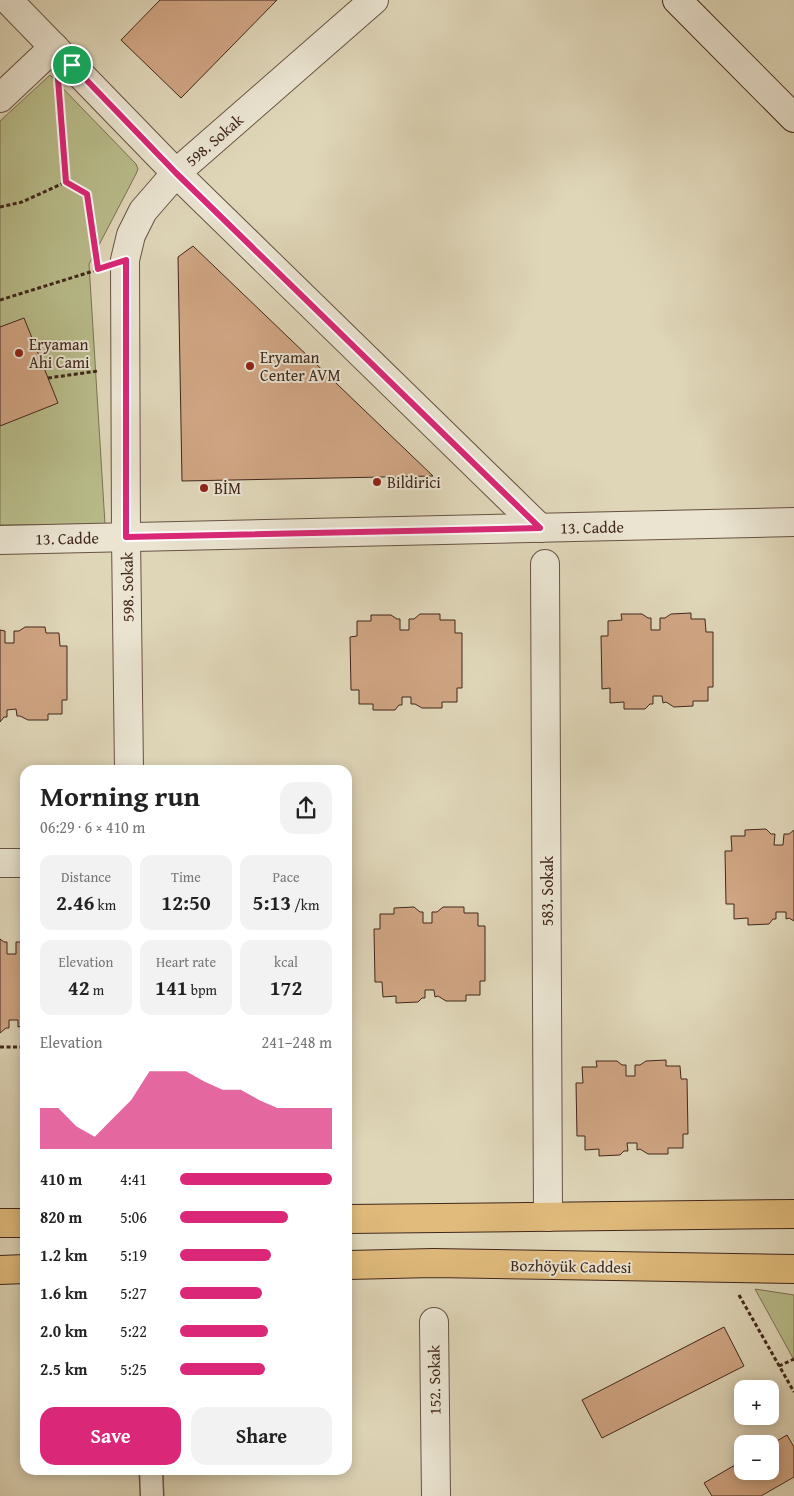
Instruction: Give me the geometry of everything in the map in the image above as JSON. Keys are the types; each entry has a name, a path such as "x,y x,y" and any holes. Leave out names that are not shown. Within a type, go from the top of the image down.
{"main road":[{"path":"352,1219 794,1214"},
{"path":"0,1223 20,1223"},
{"name":"Bozhöyük Caddesi","path":"352,1265 433,1263 794,1269"},
{"path":"0,1270 20,1270"}],"street":[{"path":"8,0 176,173 540,528"},
{"name":"598. Sokak","path":"129,765 126,537 126,260 131,235 143,211 176,173 374,0"},
{"path":"677,0 794,118"},
{"path":"0,98 63,56"},
{"name":"13. Cadde","path":"0,540 794,522"},
{"name":"583. Sokak","path":"545,564 548,1217"},
{"path":"0,863 20,863"},
{"name":"152. Sokak","path":"434,1322 436,1496"},
{"path":"151,1475 152,1496"}],"path":[{"path":"63,56 58,79 66,182"},
{"path":"0,207 22,202 66,182"},
{"path":"66,182 87,194 97,260"},
{"path":"0,300 126,260"},
{"path":"48,378 126,367"},
{"path":"0,1048 20,1047"},
{"path":"724,1268 794,1392"},
{"path":"779,1366 794,1359"}],"green space":[{"path":"50,75 136,164 138,169 89,264 105,524 0,525 0,121"},
{"path":"755,1289 794,1295 794,1360"}],"building":[{"path":"160,0 277,0 181,98 121,40"},
{"name":"Eryaman Center AVM","path":"193,246 433,476 182,481 178,257"},
{"name":"Eryaman Ahi Cami","path":"24,318 58,403 0,426 0,327"},
{"path":"691,613 691,619 705,619 706,632 713,632 713,687 708,687 708,701 693,701 693,706 674,707 666,702 663,703 662,696 653,696 653,704 650,704 645,709 624,709 624,702 610,703 610,688 602,689 601,636 608,636 608,621 622,620 621,614 642,614 651,618 651,630 660,630 660,618 665,618 671,614"},
{"path":"420,614 440,614 440,620 455,620 455,633 462,633 462,688 457,688 457,702 442,702 442,708 422,708 411,704 411,697 402,697 402,705 399,705 395,710 373,710 373,704 359,704 359,690 351,690 350,637 357,636 357,621 371,621 371,615 391,615 400,619 400,630 409,630 409,619 414,619"},
{"path":"25,627 45,627 46,633 59,633 60,646 67,646 67,700 62,700 62,714 48,714 48,720 28,720 17,716 16,709 7,710 7,717 4,717 0,722 0,630 5,631 5,643 14,643 14,631 19,631"},
{"path":"766,829 771,834 775,834 774,845 783,845 784,834 789,834 794,830 794,921 789,918 786,919 786,912 776,912 776,919 773,919 769,924 748,925 748,918 734,919 734,904 726,904 725,851 732,851 731,836 745,836 745,830"},
{"path":"414,907 423,912 423,923 432,923 432,912 437,912 443,907 464,907 464,913 478,913 478,926 485,926 485,981 480,981 480,995 466,995 466,1001 446,1001 438,996 435,997 434,990 425,990 425,998 418,1002 396,1003 396,996 383,997 382,982 375,982 374,929 380,929 380,914 394,914 394,908"},
{"path":"0,939 7,942 7,954 16,954 16,942 20,942 20,1026 18,1027 18,1020 9,1020 9,1028 0,1033"},
{"path":"666,1060 666,1066 680,1066 681,1079 687,1079 688,1134 683,1134 683,1148 668,1148 668,1154 648,1154 640,1149 637,1150 637,1143 627,1143 628,1151 624,1151 620,1155 599,1156 599,1149 585,1150 585,1136 577,1136 576,1083 583,1083 582,1067 597,1067 596,1061 617,1061 622,1065 626,1065 626,1076 635,1076 635,1065 640,1065 646,1061"},
{"path":"724,1327 744,1366 602,1438 582,1400"},
{"path":"787,1435 794,1447 794,1477 761,1496 712,1496 704,1483 734,1466 734,1480 779,1480 779,1440"}],"place":[{"name":"Eryaman Ahi Cami","path":"19,353"},
{"name":"Eryaman Center AVM","path":"250,366"},
{"name":"Bildirici","path":"377,482"},
{"name":"BİM","path":"204,488"}],"route":[{"path":"72,65 176,173 540,528 126,537 126,260 98,269 87,194 66,182 58,79 72,65"}]}
